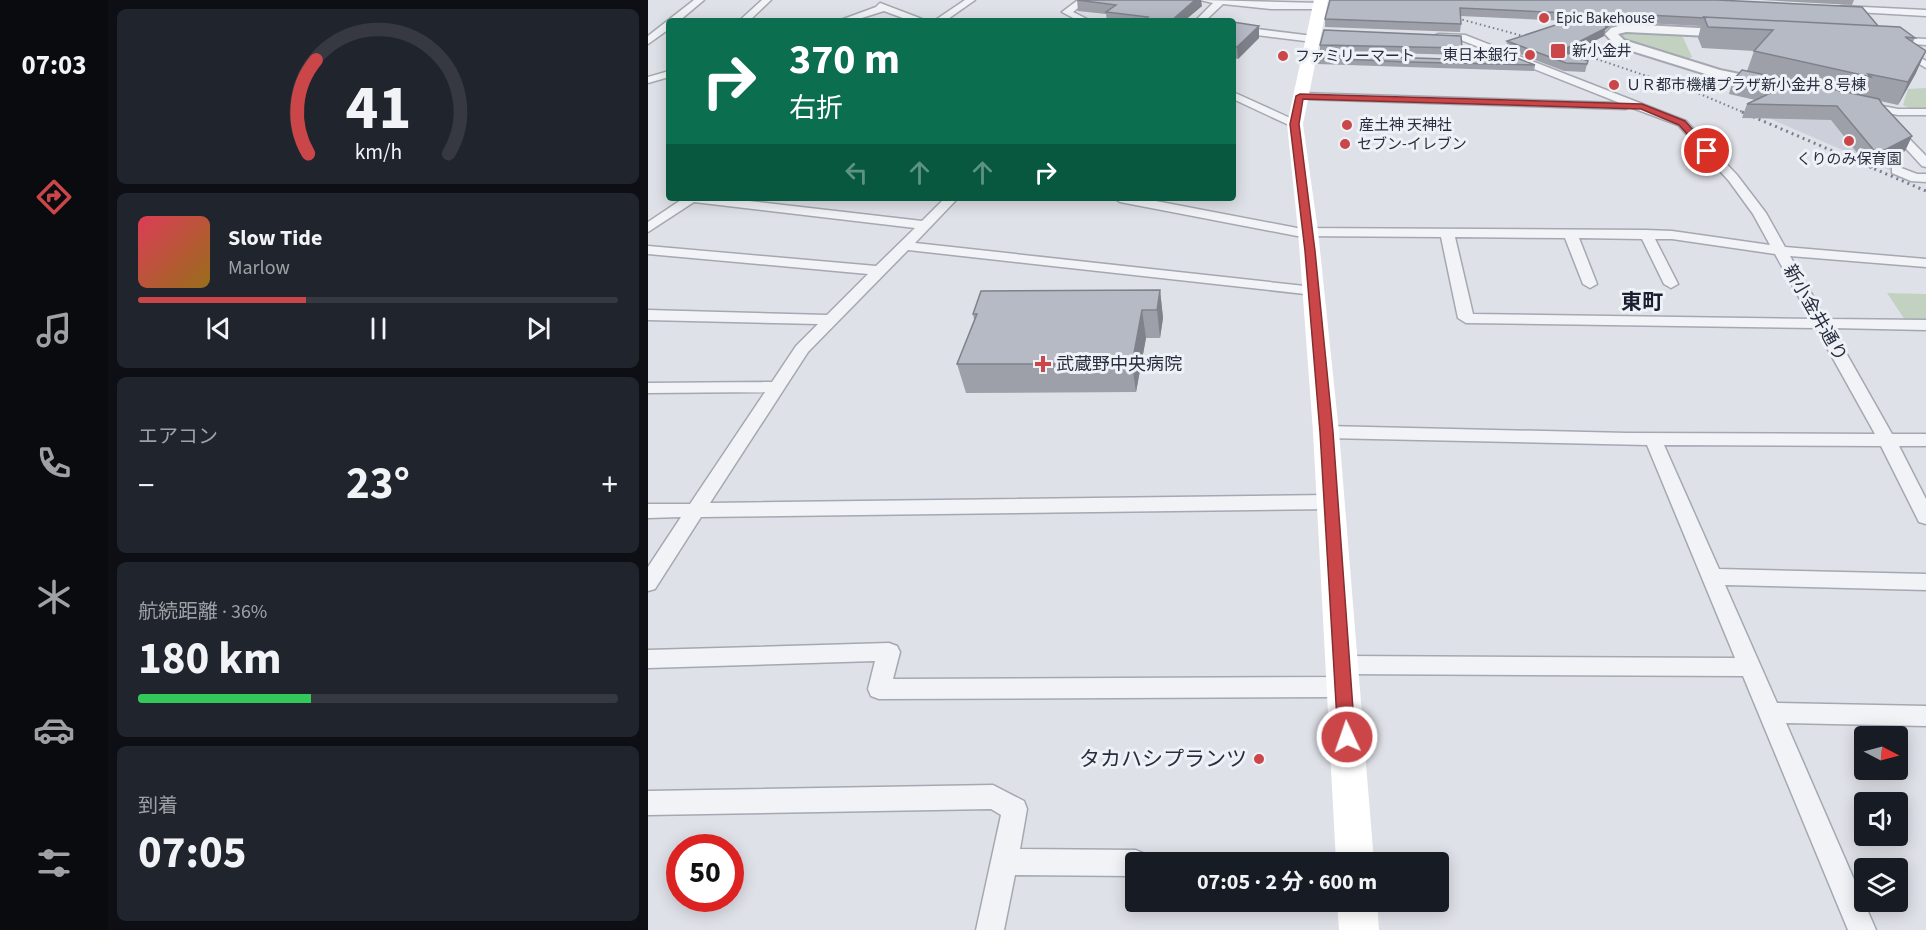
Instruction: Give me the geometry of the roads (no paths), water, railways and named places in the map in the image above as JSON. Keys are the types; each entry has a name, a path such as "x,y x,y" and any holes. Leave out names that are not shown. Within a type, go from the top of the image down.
{"main road":[{"path":"1321,3 1316,43 1294,124 1308,231 1326,432 1354,852"},
{"path":"1358,912 1359,930"}],"street":[{"path":"677,18 700,0"},
{"path":"747,18 767,0"},
{"path":"883,8 880,6 901,0"},
{"path":"945,18 971,0"},
{"path":"1080,18 1067,12 1084,0"},
{"path":"1204,0 1271,6 1321,3"},
{"path":"1855,0 1884,35 1926,65"},
{"path":"1203,18 1220,2"},
{"path":"854,18 883,8 911,18"},
{"path":"1827,8 1926,13"},
{"path":"648,40 666,26"},
{"path":"1746,34 1626,28 1615,30 1611,34 1613,39 1628,46 1717,73 1759,82"},
{"path":"1236,30 1316,43"},
{"path":"1872,41 1884,35 1926,42"},
{"path":"1425,36 1462,37 1477,47 1642,106"},
{"path":"1487,60 1521,61"},
{"path":"648,67 666,67"},
{"path":"648,80 666,75"},
{"path":"1236,96 1294,124"},
{"path":"1300,96 1642,106"},
{"path":"1846,101 1880,109 1926,112"},
{"name":"新小金井通り","path":"1642,106 1682,123 1746,195 1887,440 1926,517"},
{"path":"1880,109 1881,115 1926,163"},
{"path":"1905,141 1926,142"},
{"path":"1896,170 1915,178 1926,178"},
{"path":"648,228 687,201"},
{"path":"717,201 925,225"},
{"path":"648,583 802,349 949,201"},
{"path":"1135,201 1280,230 1672,235 1780,251 1926,263"},
{"path":"1447,232 1466,318 1926,325"},
{"path":"1570,233 1590,284"},
{"path":"1646,234 1671,284"},
{"path":"904,246 1314,291"},
{"path":"648,250 879,271"},
{"path":"648,315 829,320"},
{"path":"648,388 776,387"},
{"path":"1326,432 1653,440 1926,440"},
{"path":"1653,440 1862,930"},
{"path":"648,511 1331,502"},
{"path":"1712,577 1926,582"},
{"path":"648,659 889,652 879,689 1750,667"},
{"path":"1770,713 1926,716"},
{"path":"648,803 993,797 1015,809 990,930"},
{"path":"1005,862 1125,863"}],"railway":[{"path":"1445,15 1538,40"},
{"path":"1558,46 1700,94 1745,113"},
{"path":"1742,112 1926,191"}],"place":[{"name":"Epic Bakehouse","path":"1544,18"},
{"name":"新小金井","path":"1558,51"},
{"name":"東日本銀行","path":"1530,55"},
{"name":"ファミリーマート","path":"1283,56"},
{"name":"ＵＲ都市機構プラザ新小金井８号棟","path":"1614,85"},
{"name":"産土神 天神社","path":"1347,125"},
{"name":"くりのみ保育園","path":"1849,141"},
{"name":"セブン-イレブン","path":"1345,144"},
{"name":"武蔵野中央病院","path":"1043,364"},
{"name":"タカハシプランツ","path":"1259,759"}],"district":[{"name":"東町","path":"1642,302"}]}
